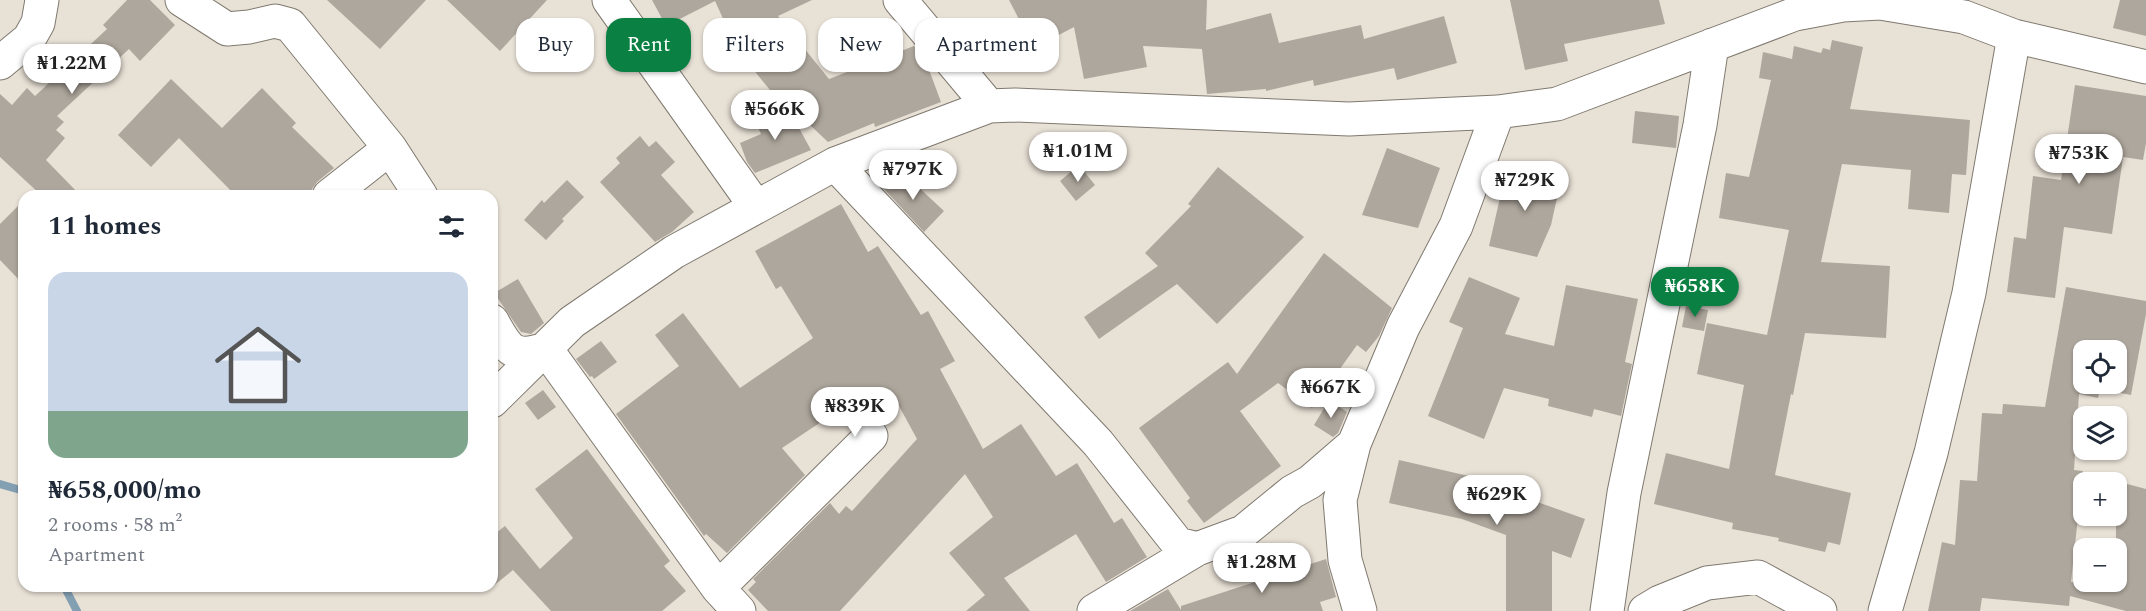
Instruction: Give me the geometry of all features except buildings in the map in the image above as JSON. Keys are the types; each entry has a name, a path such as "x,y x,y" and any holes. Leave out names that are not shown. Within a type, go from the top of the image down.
{"street":[{"path":"0,63 29,39 39,23 42,0"},
{"path":"182,0 227,29 274,21 290,25 390,148 417,190"},
{"path":"609,0 756,207"},
{"path":"900,0 989,106"},
{"path":"498,395 572,322 664,258 835,164 989,106 1015,105 1349,119 1498,112 1557,104 1795,14 1843,4 1880,3 1964,17 2014,36 2146,67"},
{"path":"1885,611 1930,453 1969,293 2014,36"},
{"path":"1607,611 1624,494 1700,126 1712,45"},
{"path":"1360,611 1345,560 1340,500 1354,444 1403,327 1456,226 1498,112"},
{"path":"337,190 390,148"},
{"path":"835,164 1098,443 1178,544 1197,549"},
{"path":"498,331 508,348 528,355 546,349"},
{"path":"546,349 728,599 871,436"},
{"path":"1095,611 1197,549 1244,532 1292,492 1310,482 1354,444"},
{"path":"1310,482 1340,500"},
{"path":"1645,611 1660,602 1707,583 1758,578 1820,611"}],"waterway":[{"path":"0,484 18,489"},
{"path":"67,592 77,611"}]}
